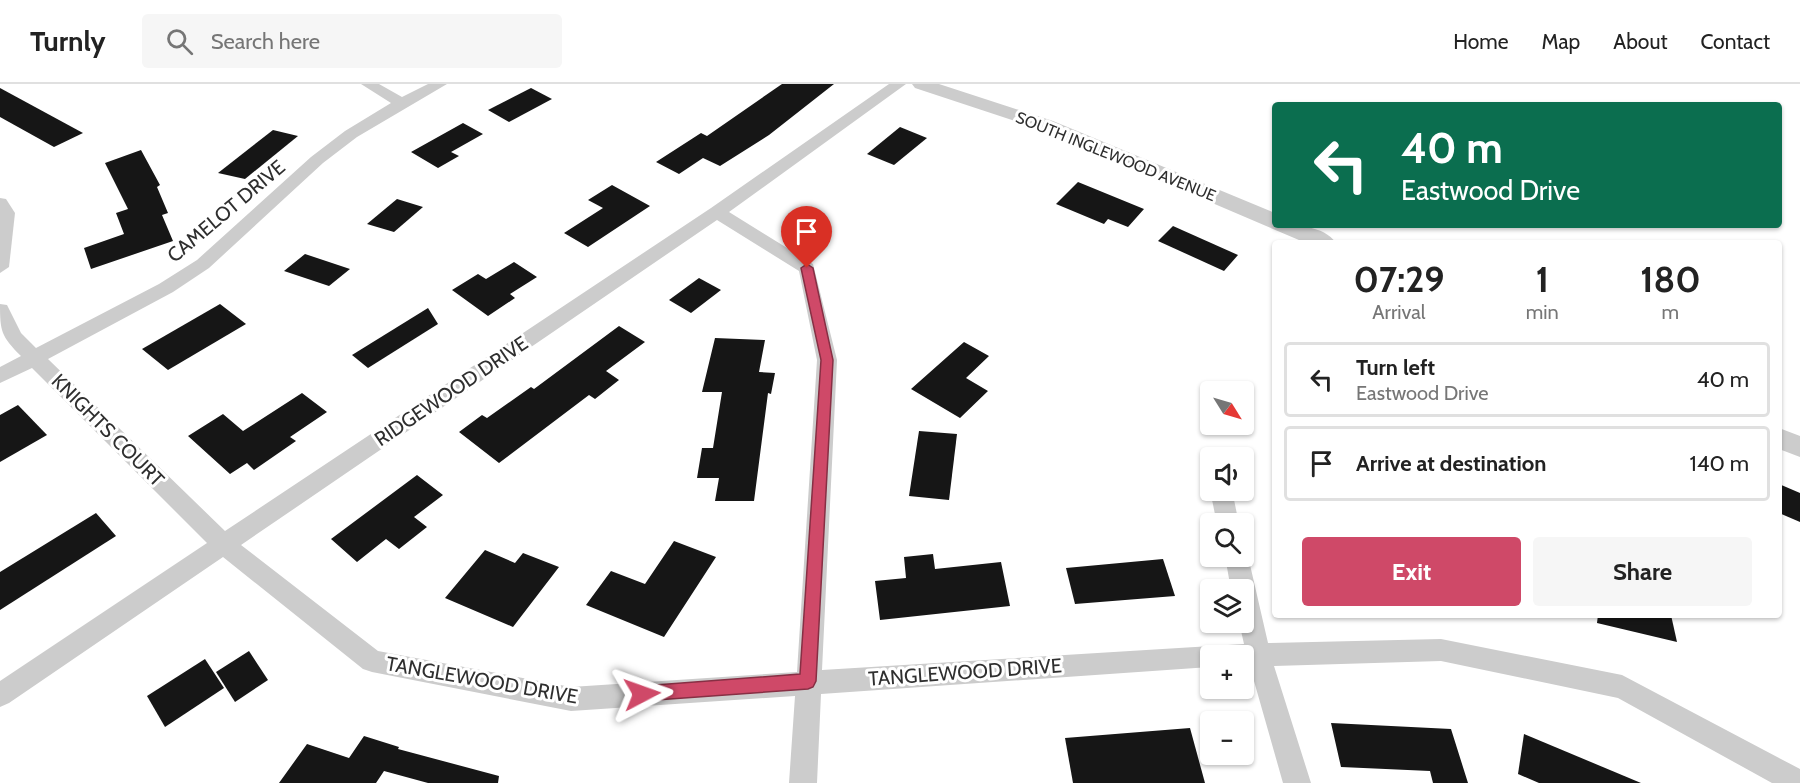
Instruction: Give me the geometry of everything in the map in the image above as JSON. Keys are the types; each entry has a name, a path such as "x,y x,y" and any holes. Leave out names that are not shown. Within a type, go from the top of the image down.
{"street":[{"path":"368,84 402,103"},
{"name":"CAMELOT DRIVE","path":"0,376 166,288 203,264 317,160 351,134 402,103 440,84"},
{"name":"RIDGEWOOD DRIVE","path":"0,694 717,212 899,84"},
{"name":"SOUTH INGLEWOOD AVENUE","path":"921,84 1046,125 1272,220"},
{"path":"0,203 6,213 0,267"},
{"path":"717,212 807,268 827,360 803,783"},
{"path":"1290,228 1318,240"},
{"name":"KNIGHTS COURT","path":"0,310 1,317 13,337 224,545"},
{"path":"1782,439 1800,447"},
{"name":"TANGLEWOOD DRIVE","path":"224,545 372,661 572,699 808,681 1200,657"},
{"path":"1253,633 1297,783"},
{"path":"1254,653 1441,650 1622,687 1799,783"}],"building":[{"path":"782,84 834,84 769,135 720,166 703,158 679,174 656,162 701,133 707,136"},
{"path":"0,88 83,133 54,147 0,117"},
{"path":"531,88 552,99 509,122 488,110"},
{"path":"463,123 483,134 451,152 459,156 438,168 411,152"},
{"path":"900,127 927,138 894,165 867,154"},
{"path":"273,130 298,136 245,179 218,173"},
{"path":"141,150 160,185 157,187 168,213 162,215 173,241 91,269 84,248 124,234 116,213 128,209 105,163"},
{"path":"1078,182 1144,209 1128,227 1108,219 1104,224 1056,204"},
{"path":"612,185 650,206 588,247 564,233 603,208 588,200"},
{"path":"397,199 423,207 394,232 367,224"},
{"path":"1173,226 1238,255 1224,271 1158,241"},
{"path":"305,254 350,269 329,286 284,271"},
{"path":"514,262 537,277 510,294 515,298 488,316 452,290 478,274 486,279"},
{"path":"699,278 721,290 691,313 669,300"},
{"path":"220,304 246,324 168,370 142,349"},
{"path":"428,308 438,324 368,368 352,355"},
{"path":"619,326 645,342 606,371 619,380 595,399 589,395 499,463 459,432 482,415 487,418 531,387 534,389"},
{"path":"715,338 765,340 759,372 775,373 771,394 768,393 754,501 715,501 719,478 697,478 702,448 713,448 722,392 702,392"},
{"path":"964,342 989,356 966,378 988,391 960,418 911,389"},
{"path":"302,393 327,412 290,437 296,441 254,470 247,463 230,474 188,436 223,414 243,431"},
{"path":"18,405 47,435 0,462 0,415"},
{"path":"919,431 957,434 949,500 909,496"},
{"path":"417,475 443,495 414,517 427,527 399,549 386,539 357,562 331,539"},
{"path":"1782,485 1800,493 1800,522 1782,514"},
{"path":"96,513 116,536 0,610 0,572"},
{"path":"674,541 716,557 664,637 586,605 611,571 645,584"},
{"path":"485,550 515,563 523,553 559,567 513,627 445,598"},
{"path":"933,554 935,569 1001,562 1010,606 880,620 875,581 906,578 904,557"},
{"path":"1163,559 1175,596 1075,604 1066,568"},
{"path":"1598,618 1672,618 1677,642 1597,623"},
{"path":"249,651 268,680 235,702 216,672"},
{"path":"205,659 224,688 165,727 147,696"},
{"path":"1331,723 1451,729 1468,783 1433,783 1430,771 1341,767"},
{"path":"1190,728 1205,783 1073,783 1065,738"},
{"path":"1524,734 1641,783 1539,783 1518,774"},
{"path":"364,736 399,747 398,749 499,776 498,783 428,783 384,771 376,783 279,783 307,744 349,758"}],"route":[{"path":"642,694 808,681 827,360 807,268"}]}
